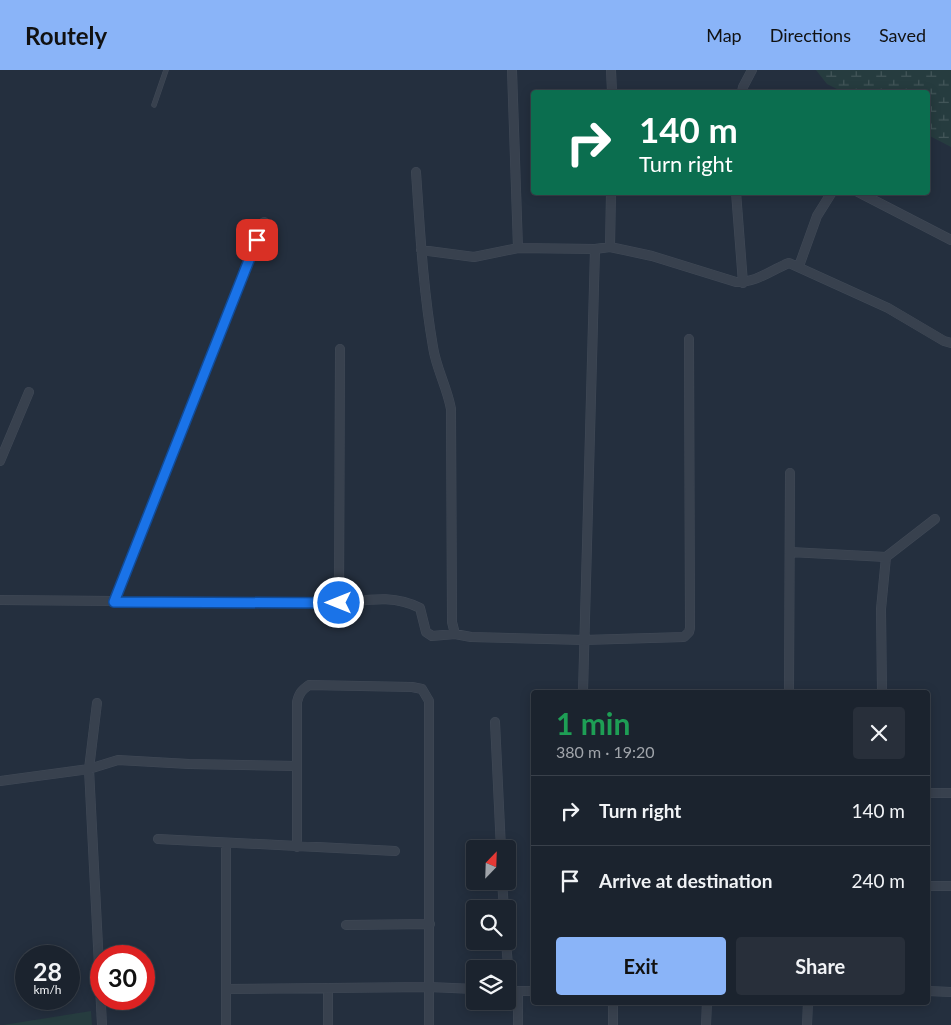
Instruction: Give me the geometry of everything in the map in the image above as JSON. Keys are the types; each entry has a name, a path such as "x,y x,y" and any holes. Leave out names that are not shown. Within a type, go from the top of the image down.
{"street":[{"path":"512,70 518,248"},
{"path":"611,70 612,90"},
{"path":"742,90 752,70"},
{"path":"416,172 421,250 433,347 436,363 448,392 451,409 452,622 455,634"},
{"path":"610,247 611,195"},
{"path":"736,195 743,282"},
{"path":"799,266 817,216 830,195"},
{"path":"864,195 951,240"},
{"path":"114,602 264,222"},
{"path":"421,250 474,257 518,248 595,249 610,247 652,256 736,282 757,279 789,263 888,308 944,341 951,343"},
{"path":"583,690 595,249"},
{"path":"0,600 339,603 390,598 411,603 420,608 426,632 432,636 455,634 471,637 584,640 684,638 689,632 689,339"},
{"path":"339,603 340,348"},
{"path":"0,461 29,392"},
{"path":"788,690 790,473"},
{"path":"790,552 886,557 935,519"},
{"path":"882,690 881,609 886,557"},
{"path":"297,847 298,696 302,690 309,685 412,686 422,689 430,701 429,1025"},
{"path":"97,703 89,769 102,1025"},
{"path":"495,722 501,840"},
{"path":"0,781 89,769 118,760 189,764 297,766"},
{"path":"930,793 951,793"},
{"path":"158,840 395,851"},
{"path":"226,844 226,1025"},
{"path":"930,886 951,886"},
{"path":"346,925 430,924"},
{"path":"226,988 430,987 466,989"},
{"path":"328,988 328,1025"},
{"path":"516,991 531,991"},
{"path":"930,991 951,992"},
{"path":"613,1005 613,1025"},
{"path":"706,1025 707,1005"},
{"path":"807,1025 808,1005"},
{"path":"515,1010 518,1025"}],"lane":[{"path":"154,105 166,70"}],"green space":[{"path":"816,70 951,70 951,147 930,136 930,90 839,90 827,84"},
{"path":"91,1011 92,1025 3,1025"}],"route":[{"path":"257,240 114,602 339,603"}]}
